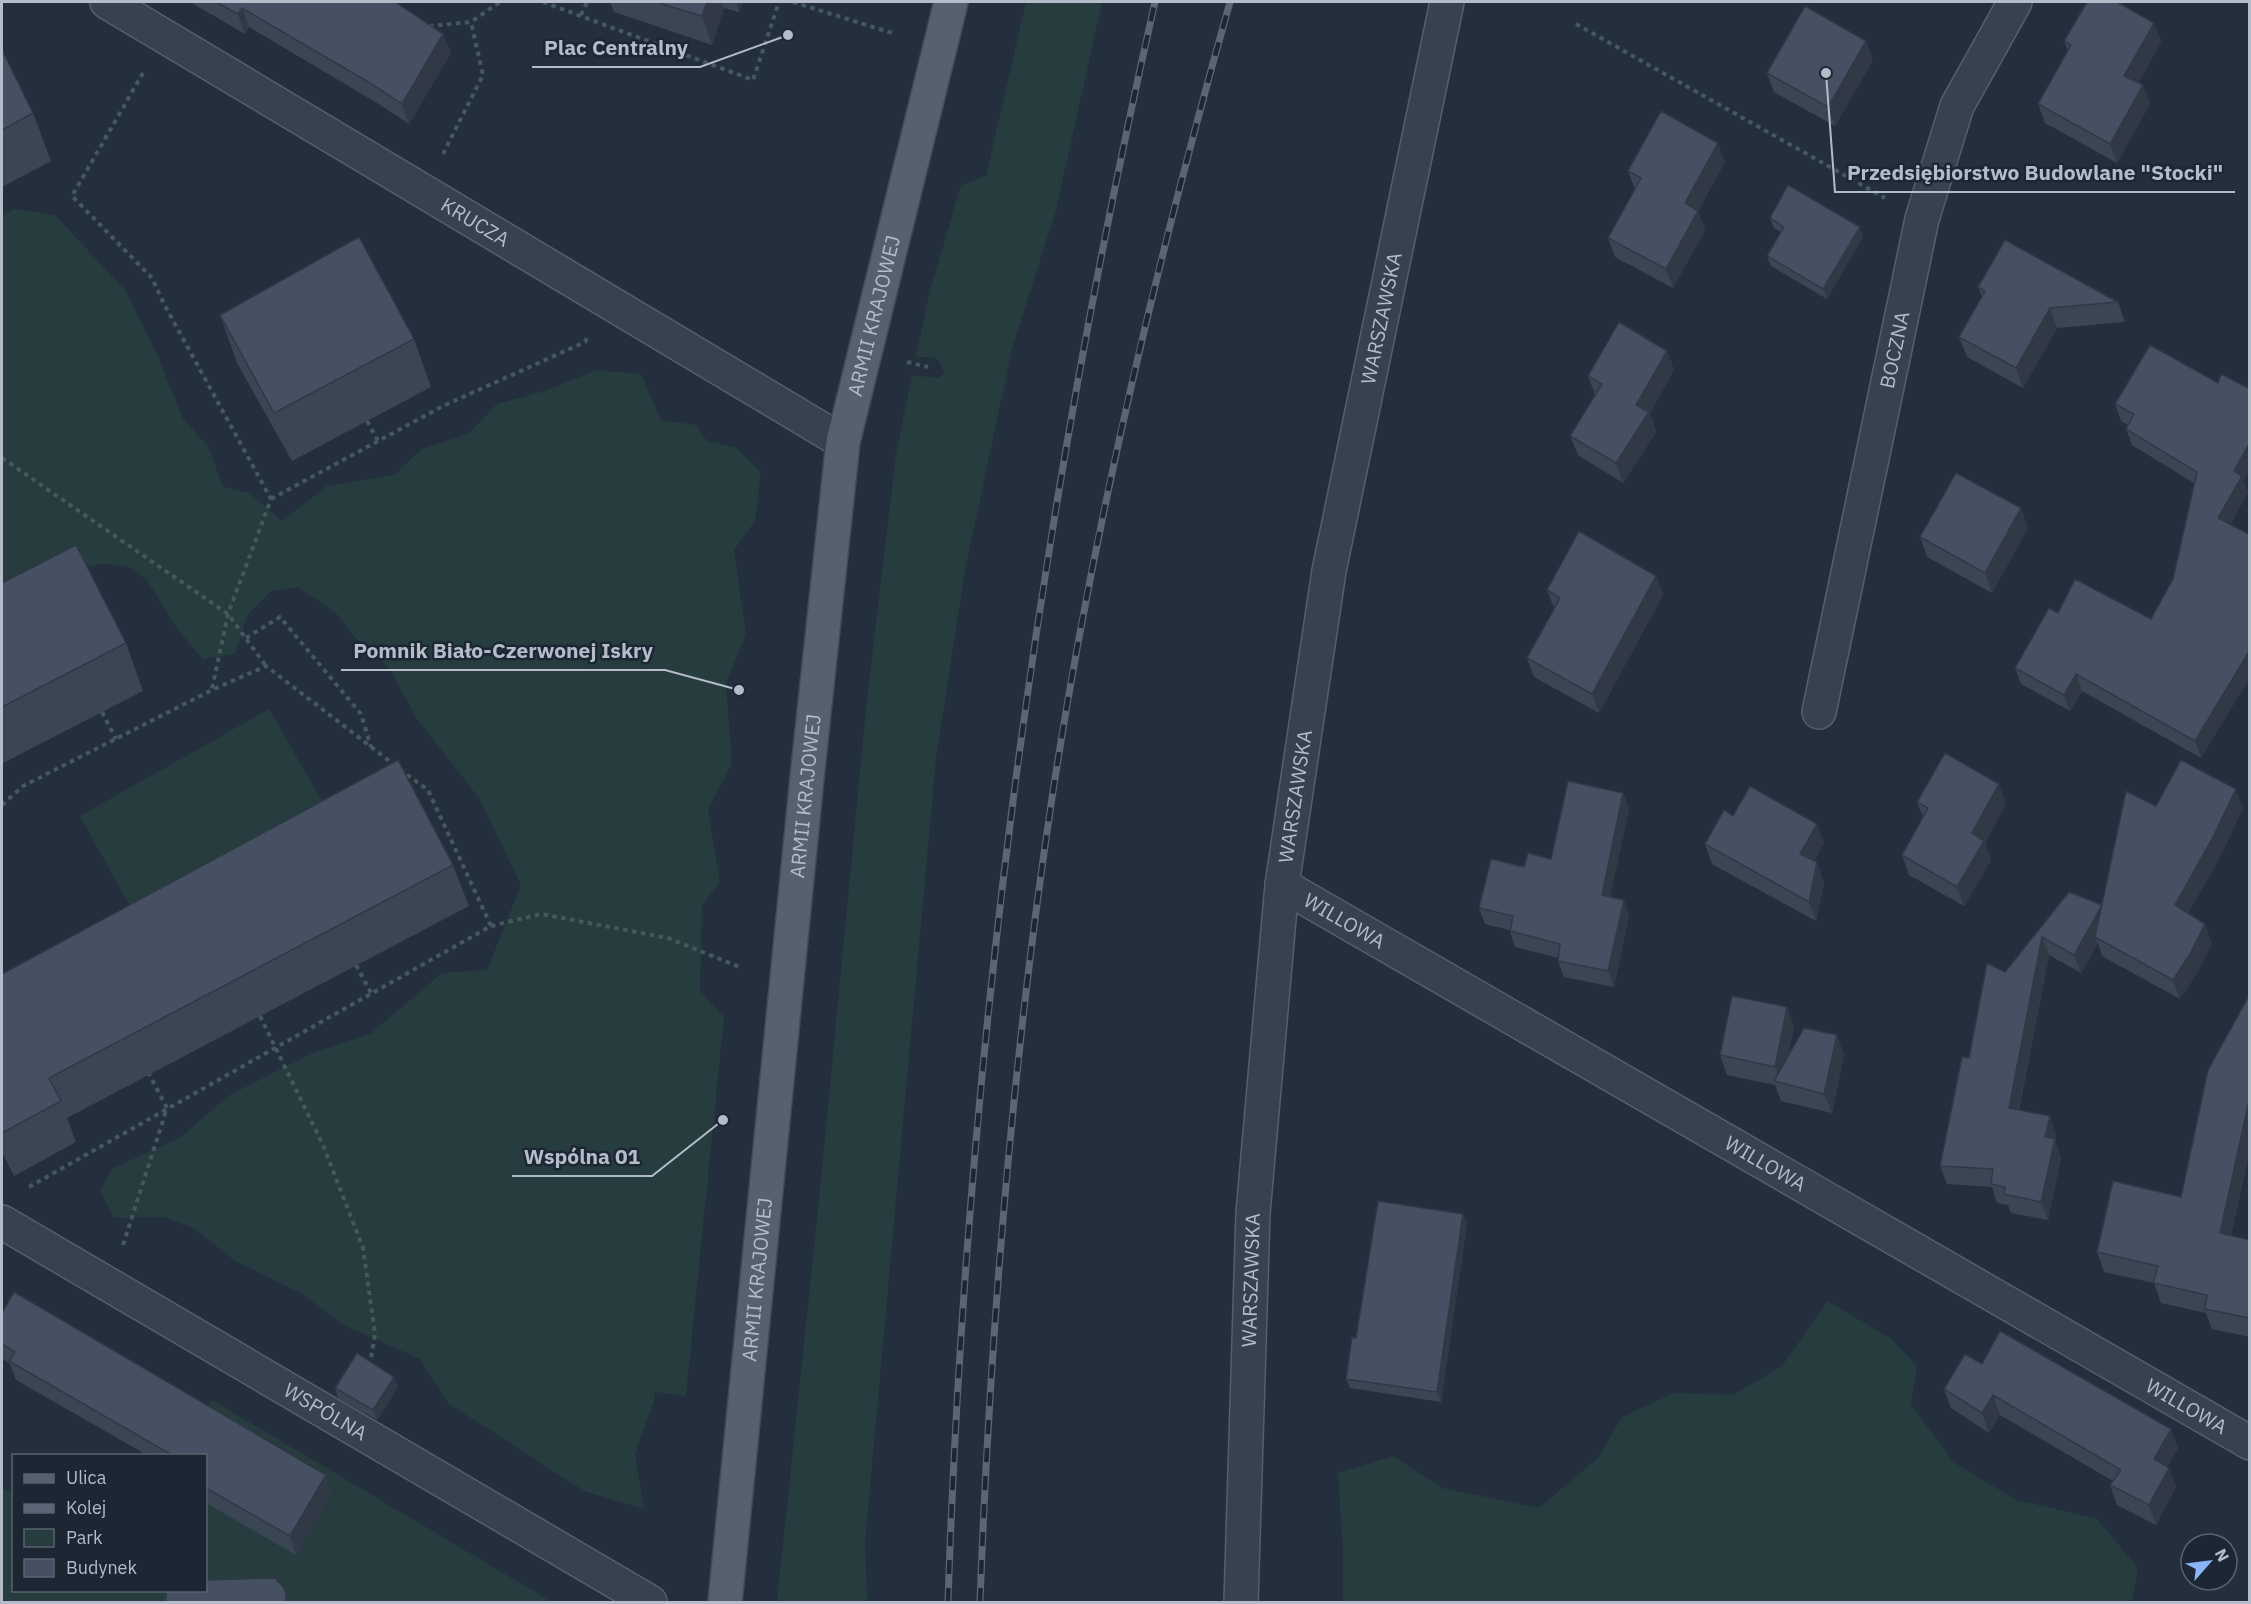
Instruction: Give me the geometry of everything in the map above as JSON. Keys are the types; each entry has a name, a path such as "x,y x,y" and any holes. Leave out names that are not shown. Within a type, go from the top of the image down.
{"main road":[{"name":"ARMII KRAJOWEJ","path":"725,1602 843,442 951,2"}],"street":[{"name":"KRUCZA","path":"107,2 843,442"},
{"name":"WARSZAWSKA","path":"1241,1602 1253,1213 1282,885 1329,571 1447,2"},
{"name":"BOCZNA","path":"1819,712 1922,219 1957,106 2015,2"},
{"name":"WILLOWA","path":"1282,885 2250,1443"},
{"name":"WSPÓLNA","path":"2,1222 650,1602"}],"path":[{"path":"423,27 471,22 500,2"},
{"path":"543,2 753,80 779,2"},
{"path":"580,15 587,2"},
{"path":"793,2 892,33"},
{"path":"439,160 483,75 471,22"},
{"path":"1576,24 1922,219"},
{"path":"164,35 72,196 152,278 271,499"},
{"path":"212,690 228,614 271,499 443,406 585,342 610,303"},
{"path":"907,362 928,367"},
{"path":"367,421 378,441"},
{"path":"2,458 228,614 266,666 428,790 491,926"},
{"path":"246,638 280,618 361,714 372,748"},
{"path":"2,806 23,786 212,690 266,666"},
{"path":"102,712 116,739"},
{"path":"22,1191 491,926 541,914 668,938 742,968"},
{"path":"356,965 371,993"},
{"path":"260,1016 323,1145 363,1248 375,1334 369,1368"},
{"path":"121,1249 167,1108 149,1074"}],"green space":[{"path":"1026,2 1102,2 1056,210 1012,349 965,570 936,759 865,1542 867,1602 777,1602 820,1190 867,699 896,454 912,375 938,378 944,372 939,361 934,357 916,357 928,298 961,185 986,176"},
{"path":"14,209 55,215 125,290 158,357 182,417 209,448 223,487 249,493 282,521 327,486 394,475 422,449 468,434 497,404 545,391 597,370 641,374 661,420 696,425 707,441 735,447 761,472 755,521 734,550 746,635 726,683 732,764 708,809 720,882 702,905 700,991 724,1017 686,1396 655,1392 654,1401 635,1454 644,1509 584,1491 448,1403 420,1359 345,1326 304,1295 235,1261 194,1228 163,1217 114,1218 100,1191 112,1169 181,1137 228,1096 315,1052 370,1034 442,973 487,970 521,885 479,798 417,719 390,669 355,637 335,612 297,587 271,591 247,615 235,654 203,659 178,630 147,580 128,566 100,564 50,576 2,613 2,217"},
{"path":"269,709 326,808 135,915 80,816"},
{"path":"1828,1301 1891,1339 1917,1366 1911,1405 1954,1463 2017,1500 2097,1519 2138,1568 2132,1602 1343,1602 1343,1550 1338,1473 1393,1456 1442,1488 1539,1508 1598,1458 1622,1417 1674,1393 1733,1395 1782,1366"},
{"path":"212,1400 552,1602 2,1602 2,1488 12,1493 12,1592 207,1592 207,1454 179,1454"}],"building":[{"path":"216,2 395,2 443,34 402,104 242,8 238,14"},
{"path":"656,2 707,2 702,16"},
{"path":"2087,2 2117,2 2154,23 2124,76 2143,85 2110,144 2038,104 2071,45 2064,41"},
{"path":"1805,6 1866,41 1828,107 1767,73"},
{"path":"2,50 33,113 2,130"},
{"path":"1661,111 1718,143 1685,203 1698,211 1666,269 1608,238 1641,178 1628,171"},
{"path":"1788,185 1860,227 1823,289 1767,256 1784,227 1770,218"},
{"path":"359,237 414,339 274,413 220,315"},
{"path":"2005,240 2118,302 2050,308 2016,368 1959,337 1985,291 1978,287"},
{"path":"1619,322 1667,351 1636,405 1649,412 1616,463 1570,436 1602,384 1588,376"},
{"path":"2150,345 2218,383 2221,374 2250,389 2250,442 2234,471 2242,476 2218,518 2250,535 2250,650 2195,741 2076,674 2064,695 2015,668 2049,608 2058,613 2075,579 2151,619 2173,579 2197,472 2126,429 2134,414 2115,404"},
{"path":"1956,473 2021,508 1985,573 1920,537"},
{"path":"1579,531 1656,576 1592,694 1527,658 1560,598 1547,590"},
{"path":"76,545 126,643 2,707 2,583"},
{"path":"1945,753 1999,784 1972,833 1984,841 1957,887 1902,855 1928,808 1917,802"},
{"path":"398,760 453,865 49,1078 61,1101 2,1133 2,974"},
{"path":"2181,760 2236,789 2213,837 2175,905 2205,924 2190,954 2173,980 2095,937 2126,791 2156,806"},
{"path":"1568,781 1623,793 1602,895 1624,900 1608,971 1558,961 1560,944 1510,931 1513,916 1479,908 1491,859 1524,867 1528,853 1551,859"},
{"path":"1750,786 1817,824 1800,854 1817,862 1809,902 1705,844 1724,810 1733,816"},
{"path":"2069,892 2102,905 2074,955 2042,937 2009,1108 2050,1116 2045,1137 2055,1139 2041,1202 2004,1194 2005,1187 1991,1184 1993,1169 1940,1166 1962,1057 1969,1058 1987,963 2005,972"},
{"path":"2250,994 2250,1096 2220,1233 2250,1240 2250,1318 2205,1309 2207,1295 2153,1283 2158,1266 2097,1252 2113,1181 2181,1197 2208,1070"},
{"path":"1732,996 1787,1007 1775,1067 1720,1055"},
{"path":"1804,1028 1837,1035 1824,1094 1774,1081"},
{"path":"1378,1201 1463,1214 1437,1392 1346,1379 1352,1337 1356,1338"},
{"path":"14,1292 326,1475 290,1536 207,1489 207,1454 170,1454 9,1361 15,1352 2,1344 2,1313"},
{"path":"2000,1331 2171,1429 2154,1459 2169,1468 2149,1505 2110,1485 2121,1470 1993,1395 1982,1413 1944,1389 1965,1354 1982,1364"},
{"path":"357,1353 394,1377 373,1410 335,1388"},
{"path":"275,1578 284,1588 286,1602 166,1602 166,1592 207,1592 207,1580"}],"railway":[{"path":"948,1602 957,1400 971,1199 990,998 1014,797 1042,597 1075,398 1113,199 1155,2"},
{"path":"980,1602 990,1400 1014,1098 1052,798 1087,597 1129,397 1177,199 1230,2"}],"place":[{"name":"Plac Centralny","path":"788,35"},
{"name":"Przedsiębiorstwo Budowlane \"Stocki\"","path":"1826,73"},
{"name":"Pomnik Biało-Czerwonej Iskry","path":"739,690"},
{"name":"Wspólna 01","path":"723,1120"}]}
